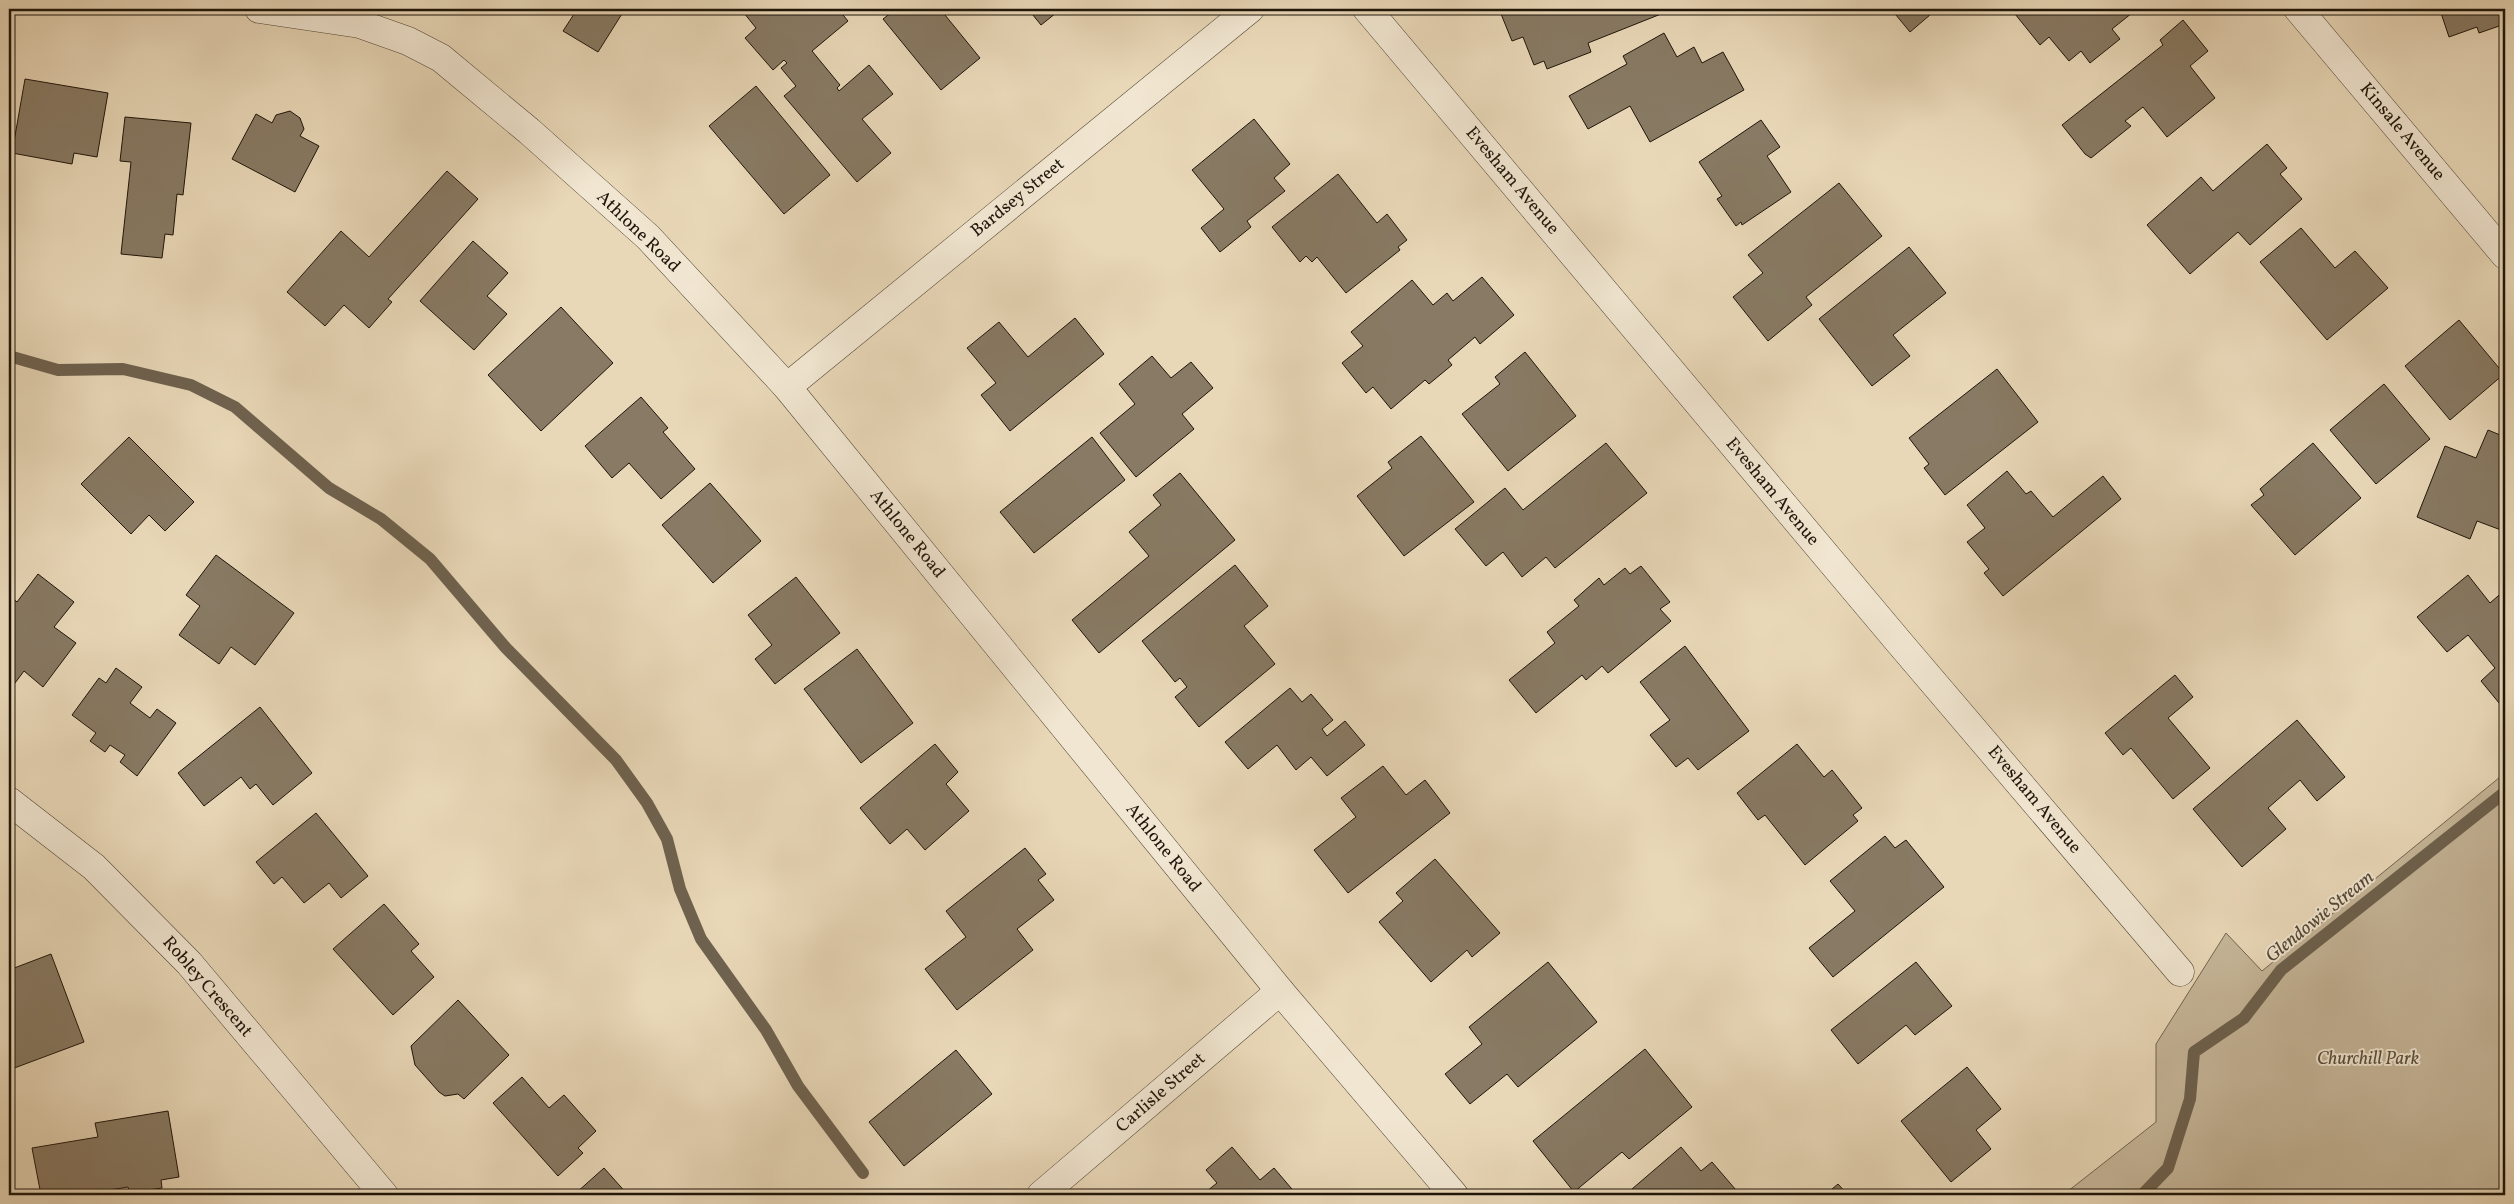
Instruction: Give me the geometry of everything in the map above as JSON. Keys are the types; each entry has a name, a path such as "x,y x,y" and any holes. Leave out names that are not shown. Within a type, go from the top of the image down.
{"street":[{"name":"Athlone Road","path":"259,9 360,24 408,41 441,58 529,131 648,237 787,387 1280,991 1454,1195"},
{"name":"Bardsey Street","path":"787,387 1250,9"},
{"name":"Evesham Avenue","path":"1367,9 1898,641 2180,972"},
{"name":"Kinsale Avenue","path":"2298,9 2505,255"},
{"name":"Robley Crescent","path":"9,801 94,866 189,963 384,1195"},
{"name":"Carlisle Street","path":"1041,1195 1280,991"}],"green space":[{"name":"Churchill Park","path":"2505,773 2505,1195 2063,1195 2156,1122 2156,1044 2226,933 2262,971"}],"building":[{"path":"573,9 625,9 598,52 563,31 576,11"},
{"path":"749,9 838,9 848,21 812,51 840,85 837,88 839,91 869,65 893,94 862,119 891,153 857,182 784,96 796,86 781,68 787,63 784,60 773,70 745,38 756,28 744,13"},
{"path":"896,9 949,9 951,11 945,15 980,58 941,90 883,19"},
{"path":"1028,9 1061,9 1041,25"},
{"path":"1499,9 1671,10 1588,43 1591,52 1547,69 1544,61 1534,65 1523,37 1512,41"},
{"path":"1891,9 1937,9 1910,32"},
{"path":"2011,9 2137,9 2112,29 2120,39 2090,63 2081,51 2069,61 2049,37 2040,45"},
{"path":"2430,9 2504,9 2505,24 2479,33 2477,27 2449,37 2440,10 2432,13"},
{"path":"2183,20 2208,51 2190,66 2215,98 2167,137 2143,107 2125,121 2131,126 2091,158 2085,154 2062,125 2163,45 2160,40"},
{"path":"1664,33 1677,57 1694,47 1702,63 1723,52 1744,90 1650,142 1630,106 1588,129 1569,96 1627,64 1623,56"},
{"path":"25,79 108,93 97,157 74,153 72,164 12,153"},
{"path":"756,86 830,175 784,214 709,126"},
{"path":"290,111 300,118 304,129 300,136 319,146 295,192 232,159 256,114 272,123 276,115"},
{"path":"125,117 191,123 183,195 177,194 173,235 165,234 162,258 121,254 131,162 120,161"},
{"path":"1254,119 1290,164 1274,178 1285,191 1247,221 1251,227 1220,252 1201,228 1224,209 1192,170"},
{"path":"1761,120 1780,147 1767,156 1791,192 1742,225 1741,222 1736,226 1717,199 1722,196 1699,162"},
{"path":"2267,144 2287,168 2280,174 2302,199 2250,245 2238,232 2190,274 2147,225 2201,177 2213,191"},
{"path":"447,171 478,199 388,299 392,302 369,328 344,305 325,326 287,292 341,231 369,257"},
{"path":"1338,174 1377,223 1387,214 1407,240 1398,247 1400,250 1346,293 1317,257 1312,262 1306,256 1300,262 1272,227"},
{"path":"1839,183 1882,236 1806,297 1812,305 1768,341 1733,297 1763,273 1748,255"},
{"path":"2301,228 2335,268 2355,251 2388,288 2327,340 2260,262"},
{"path":"473,241 508,273 487,296 507,314 474,350 420,301"},
{"path":"1909,247 1946,293 1893,335 1910,356 1872,386 1819,319"},
{"path":"1482,277 1514,315 1480,344 1475,337 1448,360 1452,365 1429,384 1425,380 1391,409 1373,387 1366,393 1342,363 1363,346 1351,332 1412,280 1433,305 1447,293 1453,301"},
{"path":"561,307 613,363 541,431 488,375"},
{"path":"1075,318 1104,354 1010,431 981,395 996,383 967,348 999,322 1028,357"},
{"path":"2459,320 2504,374 2450,420 2405,366"},
{"path":"1525,352 1576,416 1508,471 1462,414 1500,384 1495,377"},
{"path":"1152,356 1171,378 1191,362 1213,388 1182,414 1194,429 1136,477 1100,433 1135,404 1119,384"},
{"path":"1997,369 2038,422 1945,495 1924,468 1929,464 1909,438"},
{"path":"2384,384 2430,439 2376,484 2330,430"},
{"path":"641,397 668,428 663,432 695,469 661,499 629,463 612,478 585,446"},
{"path":"2488,430 2505,437 2505,518 2501,530 2477,521 2470,539 2417,517 2445,446 2476,458"},
{"path":"1421,436 1474,502 1404,556 1357,496 1392,468 1388,462"},
{"path":"129,437 194,502 165,531 149,515 131,534 81,484"},
{"path":"1092,437 1125,480 1034,553 1000,512"},
{"path":"1606,443 1647,493 1555,568 1546,557 1522,577 1503,552 1486,566 1455,529 1505,488 1523,510"},
{"path":"2313,443 2361,498 2295,555 2251,505 2264,495 2260,489"},
{"path":"2007,471 2026,494 2031,491 2053,517 2103,476 2121,499 2003,596 1984,573 1989,569 1967,542 1985,528 1967,505"},
{"path":"1180,473 1235,540 1099,653 1072,620 1149,556 1129,532 1161,505 1153,495"},
{"path":"710,483 761,541 713,583 662,525"},
{"path":"216,555 294,613 255,665 231,647 219,664 179,635 200,606 186,595"},
{"path":"1235,565 1268,606 1244,626 1275,664 1199,727 1175,697 1187,687 1180,678 1175,682 1142,641"},
{"path":"1641,566 1670,602 1660,609 1671,621 1608,673 1602,666 1586,680 1582,675 1536,713 1509,680 1555,643 1547,632 1579,606 1574,600 1599,578 1604,585 1625,568 1630,574"},
{"path":"38,574 74,602 54,627 76,643 43,687 24,671 15,683 9,678 9,595 17,602"},
{"path":"2468,575 2490,603 2505,590 2504,709 2481,681 2495,668 2468,635 2447,652 2417,617"},
{"path":"796,577 840,633 775,684 755,659 772,645 748,615"},
{"path":"1685,646 1749,731 1698,770 1688,758 1676,767 1650,735 1670,720 1640,682"},
{"path":"857,649 913,723 861,763 804,689"},
{"path":"116,668 142,687 130,703 150,718 157,709 176,723 137,776 120,762 125,755 110,745 105,752 90,741 96,733 72,715 99,678 106,683"},
{"path":"2175,675 2193,697 2168,718 2210,768 2173,799 2131,748 2123,755 2105,733"},
{"path":"1290,688 1302,702 1311,694 1333,720 1322,729 1327,736 1345,721 1365,745 1327,776 1311,757 1296,770 1277,745 1248,769 1225,742"},
{"path":"260,707 312,773 273,805 256,784 250,789 241,777 204,806 178,773"},
{"path":"2297,720 2345,777 2317,801 2300,780 2268,808 2286,829 2242,867 2193,809"},
{"path":"935,744 958,772 946,784 969,811 925,850 907,829 890,844 860,808"},
{"path":"1797,744 1824,777 1832,770 1862,808 1853,815 1858,821 1805,865 1765,815 1758,820 1737,793"},
{"path":"1383,766 1406,795 1425,780 1450,813 1348,893 1314,850 1356,817 1341,798"},
{"path":"316,813 368,876 341,898 329,883 304,903 282,877 274,884 256,862"},
{"path":"1885,836 1895,848 1906,840 1944,887 1833,977 1809,948 1855,911 1830,881"},
{"path":"1025,848 1046,874 1038,880 1054,900 1017,929 1033,950 957,1010 925,969 966,937 946,911"},
{"path":"1435,859 1500,933 1472,957 1467,950 1431,982 1379,922 1403,901 1396,893"},
{"path":"384,904 419,944 411,951 434,977 393,1015 333,949"},
{"path":"51,954 84,1042 9,1070 9,1016 13,1015 9,1002 9,970"},
{"path":"1548,962 1597,1022 1518,1087 1507,1074 1470,1104 1445,1074 1482,1044 1469,1027"},
{"path":"1916,962 1952,1006 1915,1035 1906,1025 1858,1064 1831,1030"},
{"path":"458,1000 509,1055 464,1099 458,1094 445,1096 439,1092 415,1065 411,1046"},
{"path":"1645,1049 1692,1107 1629,1159 1622,1152 1574,1192 1533,1141"},
{"path":"956,1050 992,1094 904,1166 869,1122"},
{"path":"1967,1067 2001,1109 1976,1130 1991,1149 1951,1182 1901,1121"},
{"path":"522,1077 549,1108 564,1095 596,1131 578,1148 583,1153 558,1176 493,1103"},
{"path":"168,1111 179,1177 161,1180 162,1188 130,1193 128,1187 92,1193 92,1195 41,1195 32,1148 98,1137 95,1123"},
{"path":"1232,1147 1260,1180 1274,1168 1297,1195 1202,1195 1217,1183 1206,1170"},
{"path":"1681,1147 1701,1171 1712,1162 1736,1190 1729,1195 1625,1195"},
{"path":"604,1168 628,1195 578,1195 576,1193"},
{"path":"1838,1184 1848,1195 1825,1195"}],"waterway":[{"path":"9,356 58,370 123,369 191,385 235,407 329,488 381,519 430,559 506,648 616,760 647,803 667,839 680,889 701,939 766,1030 798,1086 863,1173"},
{"name":"Glendowie Stream","path":"2142,1195 2168,1168 2190,1099 2194,1052 2244,1018 2281,970 2505,792"}]}
